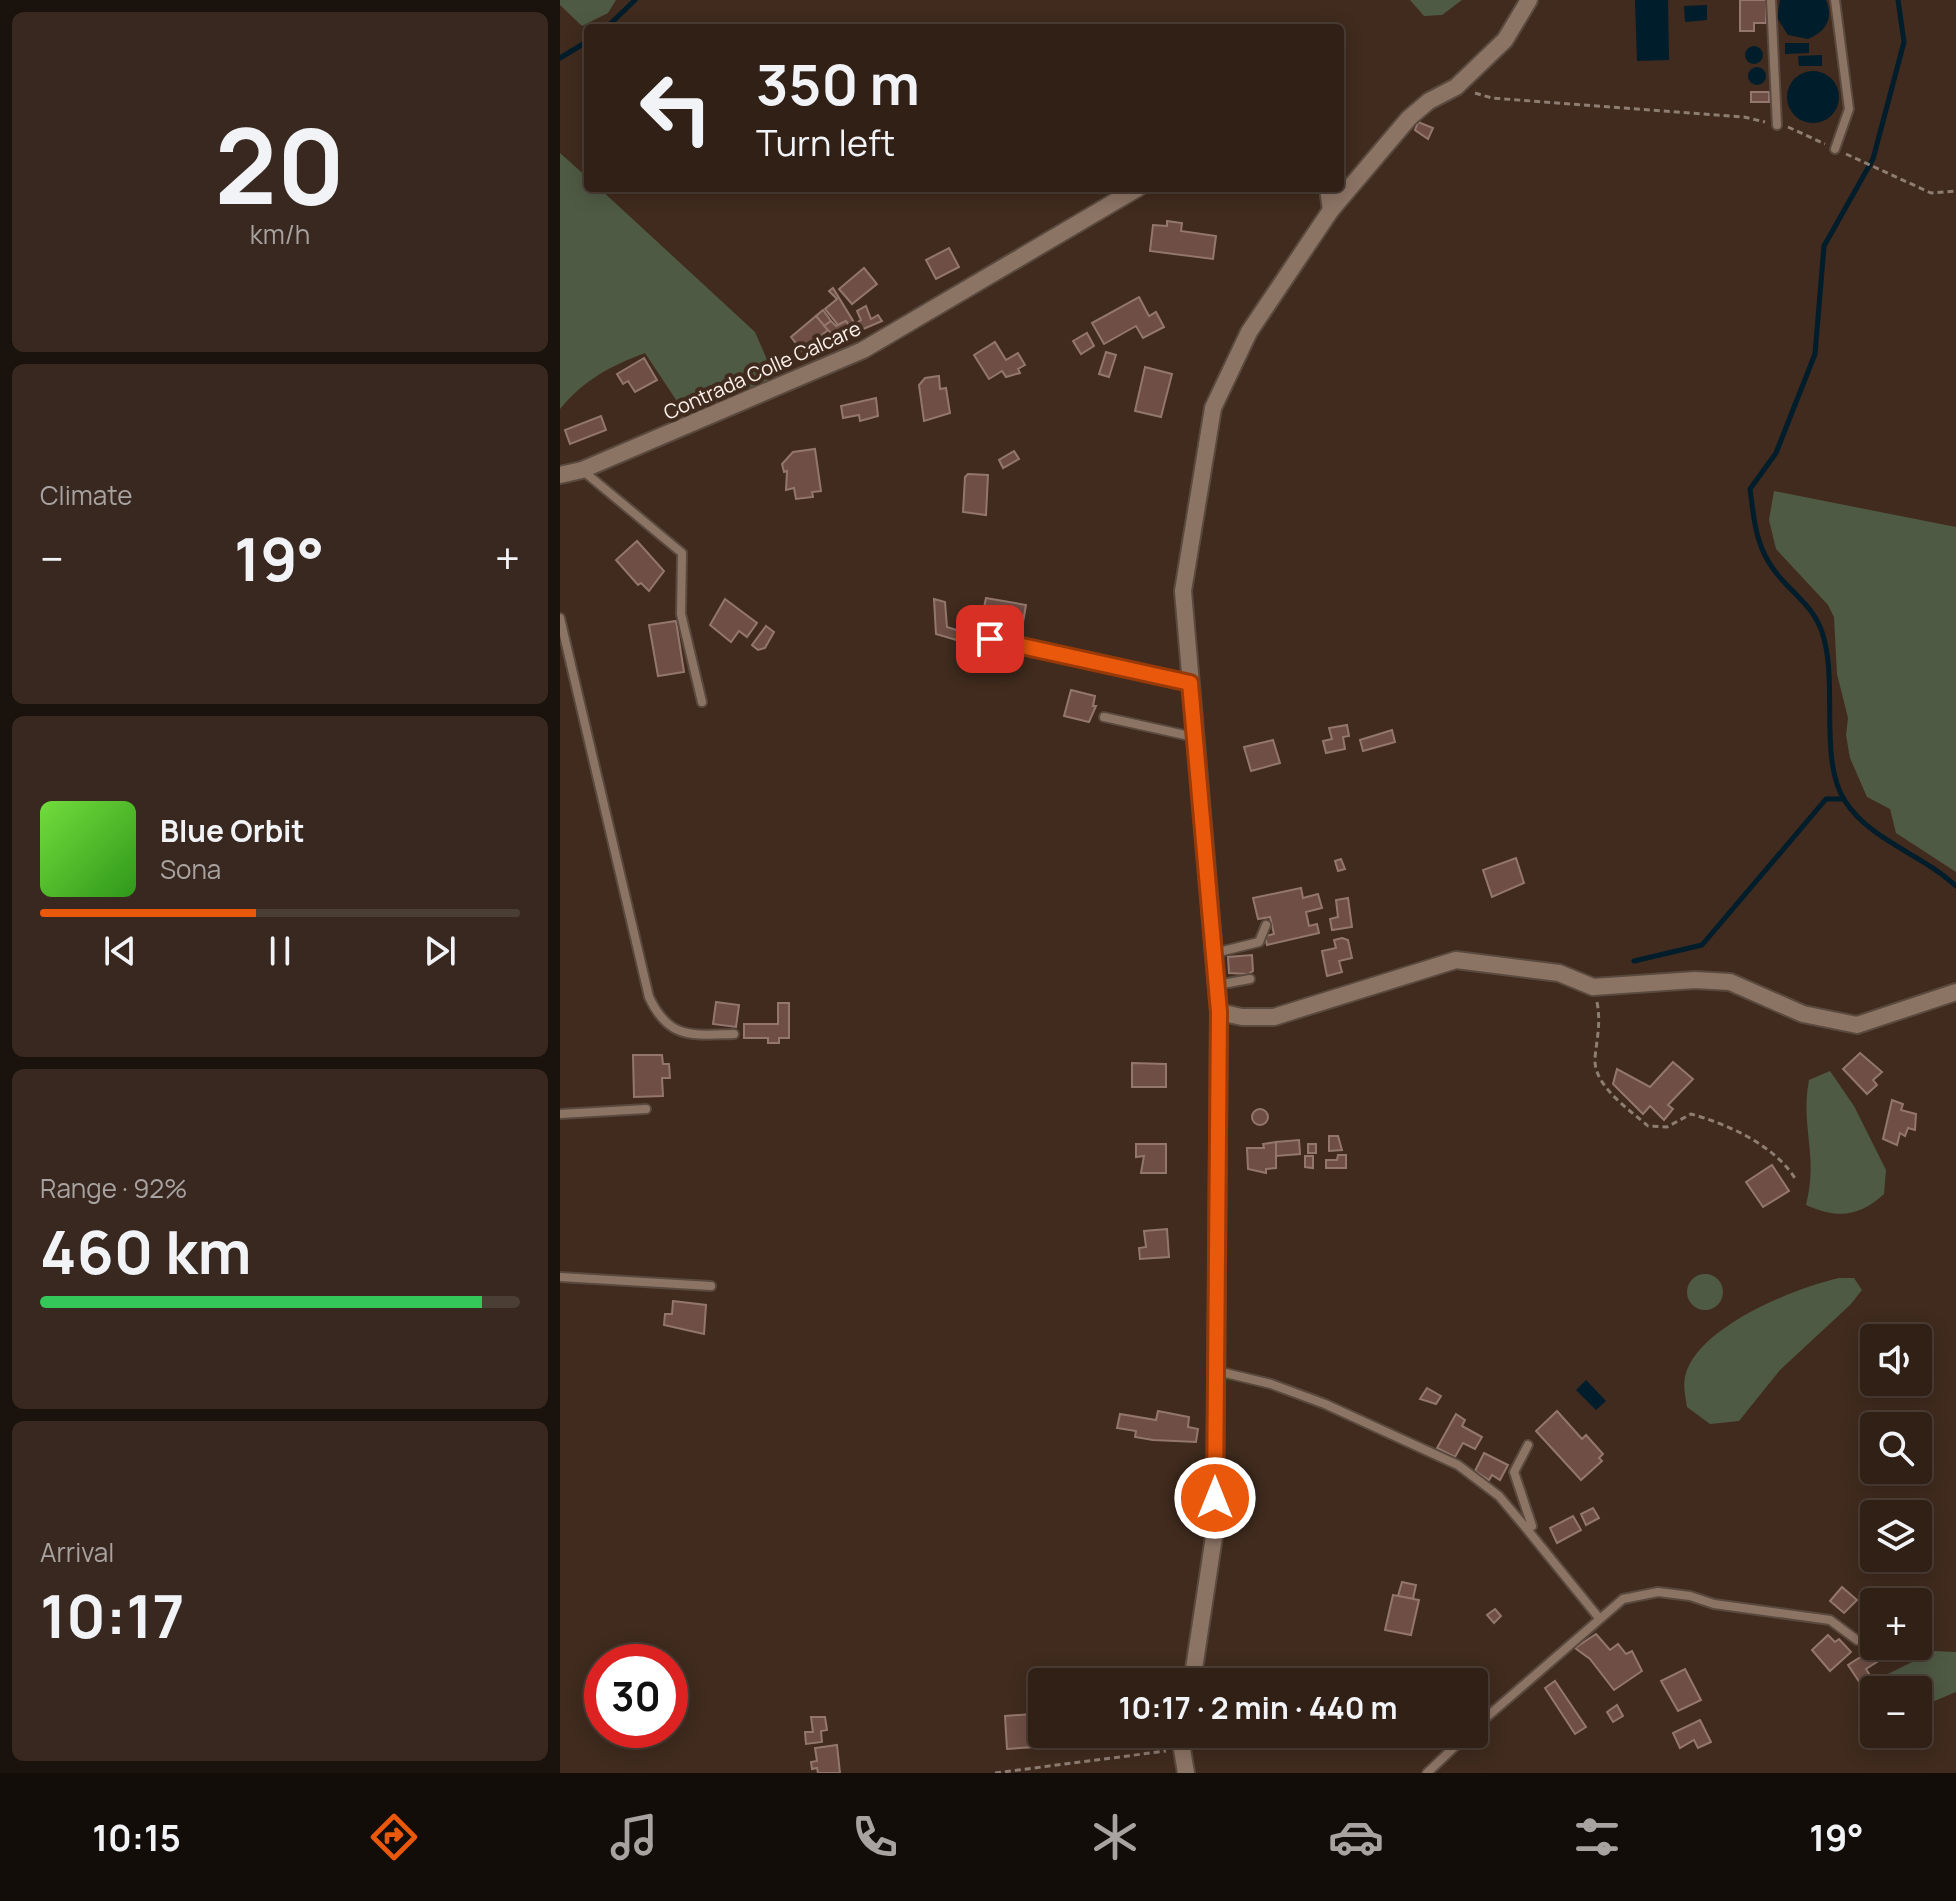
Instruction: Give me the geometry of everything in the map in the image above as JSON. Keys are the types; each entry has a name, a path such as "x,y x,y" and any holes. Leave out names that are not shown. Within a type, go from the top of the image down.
{"street":[{"path":"1194,1668 1215,1530 1219,1012 1183,591 1213,408 1249,332 1331,210 1409,118 1429,101 1456,87 1505,40 1526,2"},
{"name":"Contrada Colle Calcare","path":"560,475 582,470 863,350 1131,192"},
{"path":"1329,192 1331,210"},
{"path":"1219,1012 1242,1017 1274,1017 1456,960 1559,973 1593,987 1695,980 1730,982 1803,1014 1857,1025 1956,992"},
{"path":"1184,1748 1186,1773"}],"lane":[{"path":"1771,0 1777,125"},
{"path":"1835,0 1849,109 1835,149"},
{"path":"582,470 682,553 681,614 702,702"},
{"path":"560,618 649,997 656,1012 680,1033 734,1034"},
{"path":"990,639 1190,683"},
{"path":"1104,717 1194,737"},
{"path":"1215,953 1259,942 1266,925"},
{"path":"1217,985 1250,979"},
{"path":"560,1114 646,1109"},
{"path":"560,1277 711,1286"},
{"path":"1216,1371 1271,1384 1325,1404 1458,1465 1499,1496 1599,1618"},
{"path":"1526,1528 1532,1526 1514,1472 1528,1445"},
{"path":"1488,1716 1623,1599 1658,1592 1830,1620 1857,1640"},
{"path":"1427,1773 1453,1748"}],"path":[{"path":"1456,87 1492,98 1744,117 1777,125 1931,193 1956,191"},
{"path":"1593,987 1601,1024 1595,1063 1606,1088 1648,1126 1667,1127 1691,1114 1720,1122 1786,1163 1796,1180"},
{"path":"995,1773 1142,1748"}],"green space":[{"path":"560,0 616,0 608,13 582,26 560,5"},
{"path":"1410,0 1462,0 1442,15 1424,16"},
{"path":"560,153 584,174 584,192 603,192 755,332 776,380 690,421 645,353 598,375 560,409"},
{"path":"1774,491 1956,527 1956,872 1896,833 1890,809 1867,797 1850,758 1846,735 1848,718 1837,674 1834,617 1828,605 1776,549 1769,520"},
{"path":"1830,1071 1854,1106 1886,1170 1884,1194 1857,1211 1838,1214 1806,1205 1811,1171 1807,1112 1809,1080"},
{"path":"1705,1274 1718,1279 1723,1292 1718,1305 1705,1310 1692,1305 1687,1292 1692,1279"},
{"path":"1839,1278 1854,1278 1862,1290 1780,1370 1739,1421 1710,1424 1687,1407 1684,1384 1687,1370 1697,1353 1712,1338 1731,1323 1776,1299"},
{"path":"1932,1652 1956,1652 1956,1692 1932,1702 1932,1676 1884,1676 1916,1660 1932,1660"}],"water":[{"path":"1635,0 1668,0 1669,60 1637,61"},
{"path":"1780,0 1826,0 1829,13 1827,24 1808,39 1788,35 1777,18"},
{"path":"1707,5 1707,20 1685,22 1684,6"},
{"path":"1785,43 1809,43 1809,53 1785,54"},
{"path":"1754,46 1763,55 1754,64 1745,55"},
{"path":"1822,55 1822,66 1799,66 1798,56"},
{"path":"1757,67 1766,76 1757,85 1748,76"},
{"path":"1813,71 1832,78 1839,97 1832,116 1813,123 1794,116 1787,97 1794,78"},
{"path":"1586,1380 1606,1401 1596,1410 1576,1390"}],"building":[{"path":"1740,0 1766,0 1766,23 1754,23 1754,31 1740,31"},
{"path":"1751,92 1769,92 1769,102 1751,102"},
{"path":"1418,122 1433,128 1428,139 1415,130"},
{"path":"1167,221 1182,223 1181,231 1216,236 1213,259 1150,251 1153,225 1167,226"},
{"path":"949,248 959,267 936,279 926,260"},
{"path":"864,268 877,284 852,304 839,289"},
{"path":"833,288 855,324 850,327 846,321 838,325 825,309 837,299 829,291"},
{"path":"1139,297 1149,316 1156,312 1164,327 1143,338 1136,326 1104,344 1092,323"},
{"path":"866,306 871,319 878,315 882,321 854,333 850,327 861,320 857,311"},
{"path":"823,310 831,321 824,326 816,316"},
{"path":"816,316 828,330 802,351 791,337"},
{"path":"831,321 836,326 846,321 854,333 839,341 824,326"},
{"path":"1087,333 1094,346 1081,354 1073,341"},
{"path":"995,342 1006,360 1018,353 1025,365 1018,369 1020,373 1006,377 1002,371 989,379 974,355"},
{"path":"1106,352 1116,355 1109,377 1099,374"},
{"path":"644,358 657,380 635,392 628,381 623,384 617,374"},
{"path":"1145,367 1172,374 1161,417 1135,411"},
{"path":"939,376 940,389 946,388 950,413 924,421 919,385 925,378"},
{"path":"876,398 878,416 860,421 859,415 843,418 841,406"},
{"path":"601,416 606,430 570,444 565,430"},
{"path":"815,449 821,491 812,492 813,497 796,499 794,488 786,490 787,471 784,472 782,464 793,452"},
{"path":"1014,451 1019,459 1003,468 999,460"},
{"path":"968,474 988,475 986,515 963,512 965,477"},
{"path":"637,541 664,571 649,591 641,583 638,585 616,560"},
{"path":"986,598 1026,605 1021,634 980,627"},
{"path":"725,599 757,623 747,637 739,631 731,642 710,625"},
{"path":"934,599 945,602 947,627 972,635 970,644 936,634"},
{"path":"676,621 684,672 658,676 649,625"},
{"path":"766,626 774,632 765,648 758,650 752,645"},
{"path":"1071,690 1095,696 1093,706 1096,706 1089,722 1064,716"},
{"path":"1347,725 1349,736 1343,737 1345,749 1326,753 1323,741 1332,739 1329,728"},
{"path":"1392,730 1395,742 1363,751 1360,740"},
{"path":"1273,740 1280,763 1251,771 1244,747"},
{"path":"1516,858 1524,883 1492,897 1483,870"},
{"path":"1341,859 1345,869 1338,871 1335,861"},
{"path":"1301,888 1303,898 1318,894 1322,908 1306,912 1309,926 1317,924 1319,933 1267,945 1265,936 1274,934 1270,917 1258,919 1253,898"},
{"path":"1348,898 1352,927 1332,930 1330,919 1338,917 1336,900"},
{"path":"1334,940 1348,940 1352,958 1339,961 1342,972 1327,976 1322,951 1336,948"},
{"path":"1252,955 1253,971 1248,974 1229,973 1228,957"},
{"path":"716,1002 739,1005 736,1027 713,1024"},
{"path":"778,1003 789,1003 789,1038 779,1038 779,1043 768,1043 768,1038 744,1038 744,1024 778,1024"},
{"path":"1860,1053 1882,1072 1873,1080 1877,1085 1867,1094 1843,1069"},
{"path":"633,1055 662,1055 663,1064 669,1064 670,1078 662,1078 663,1096 634,1097"},
{"path":"1673,1062 1693,1079 1668,1105 1673,1109 1664,1120 1650,1106 1643,1114 1613,1084 1617,1069 1650,1087"},
{"path":"1132,1063 1166,1064 1166,1087 1132,1087"},
{"path":"1892,1100 1903,1104 1901,1110 1916,1114 1915,1130 1908,1128 1905,1136 1900,1133 1897,1145 1883,1139"},
{"path":"1260,1109 1266,1111 1266,1123 1260,1125 1254,1123 1252,1117 1254,1111"},
{"path":"1329,1136 1338,1136 1342,1150 1329,1151"},
{"path":"1299,1140 1300,1154 1276,1156 1276,1142"},
{"path":"1276,1142 1276,1168 1266,1169 1266,1173 1248,1169 1247,1148 1264,1148 1263,1144"},
{"path":"1136,1144 1166,1144 1166,1173 1141,1173 1144,1156 1136,1157"},
{"path":"1308,1144 1316,1144 1316,1153 1308,1153"},
{"path":"1338,1155 1346,1155 1346,1168 1326,1168 1326,1160 1337,1160"},
{"path":"1305,1156 1313,1156 1313,1168 1305,1167"},
{"path":"1772,1165 1789,1191 1763,1207 1746,1182"},
{"path":"1167,1229 1169,1257 1140,1259 1139,1248 1146,1247 1144,1231"},
{"path":"673,1301 706,1305 704,1334 664,1325 665,1314 672,1314"},
{"path":"1427,1388 1441,1396 1436,1404 1420,1399"},
{"path":"1158,1411 1189,1417 1188,1427 1198,1429 1196,1442 1135,1437 1136,1431 1117,1428 1120,1414 1156,1420"},
{"path":"1557,1411 1582,1439 1586,1435 1603,1454 1599,1458 1602,1461 1581,1480 1536,1431"},
{"path":"1456,1414 1465,1420 1462,1426 1482,1437 1475,1449 1463,1443 1455,1457 1437,1448"},
{"path":"1484,1453 1508,1465 1500,1480 1492,1475 1489,1480 1475,1471"},
{"path":"1593,1508 1599,1518 1586,1525 1581,1514"},
{"path":"1573,1516 1581,1530 1557,1543 1550,1528"},
{"path":"1402,1582 1416,1585 1413,1599 1398,1596"},
{"path":"1842,1587 1857,1600 1844,1613 1830,1601"},
{"path":"1393,1595 1419,1600 1411,1635 1385,1630"},
{"path":"1495,1609 1501,1616 1494,1623 1487,1615"},
{"path":"1596,1634 1610,1650 1618,1644 1626,1654 1632,1651 1642,1671 1614,1690 1590,1659 1575,1648"},
{"path":"1828,1635 1835,1642 1839,1639 1851,1652 1830,1671 1812,1650"},
{"path":"1860,1657 1860,1660 1880,1660 1866,1669 1870,1676 1860,1676 1860,1683 1848,1665"},
{"path":"1685,1669 1701,1700 1678,1711 1661,1681"},
{"path":"1555,1681 1586,1727 1575,1734 1545,1688"},
{"path":"1617,1705 1623,1716 1613,1722 1607,1712"},
{"path":"1028,1714 1028,1748 1007,1749 1005,1716"},
{"path":"811,1717 825,1717 827,1730 821,1731 822,1742 806,1744 805,1732 813,1732"},
{"path":"1700,1720 1711,1742 1698,1748 1694,1740 1680,1748 1673,1733"},
{"path":"837,1745 840,1773 818,1773 817,1768 812,1769 811,1762 817,1761 815,1748"}],"waterway":[{"path":"610,24 635,0"},
{"path":"1898,0 1904,42 1873,159 1824,246 1815,354 1776,453 1750,489 1756,531 1768,561 1807,606 1822,632 1829,673 1832,764 1845,801 1869,827 1956,886"},
{"path":"560,58 584,43"},
{"path":"1634,961 1702,945 1826,799 1843,799"}],"route":[{"path":"990,639 1190,683 1219,1012 1215,1498"}]}
